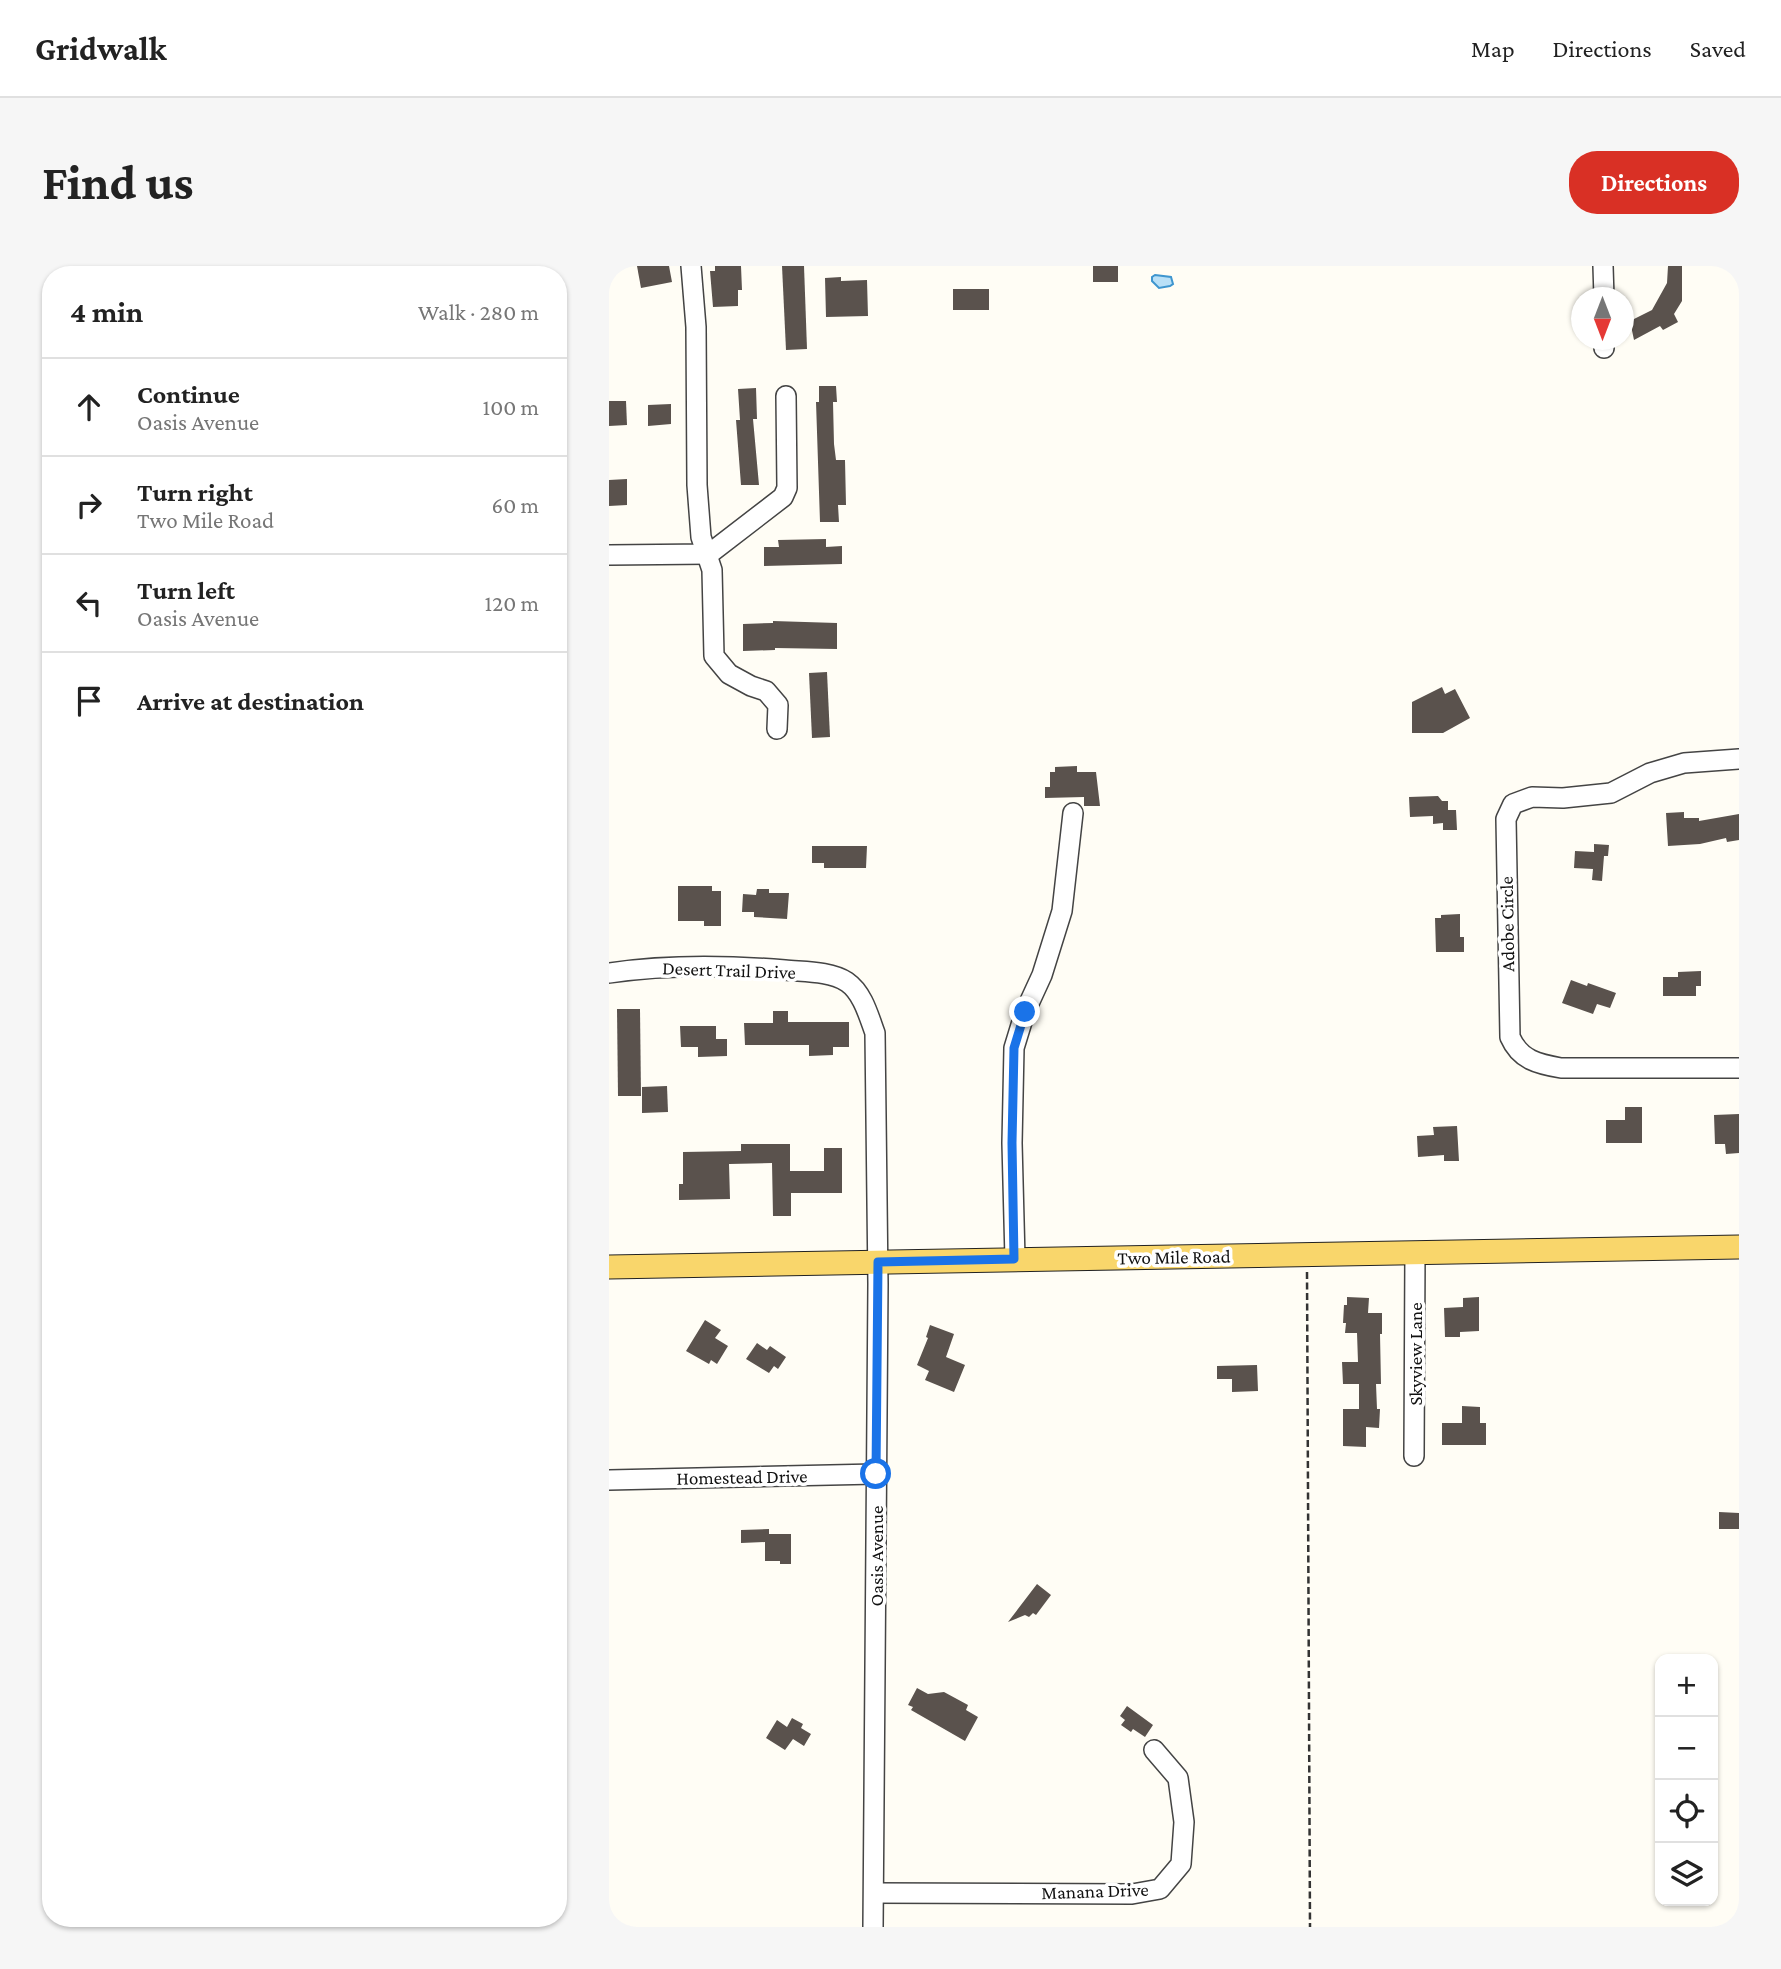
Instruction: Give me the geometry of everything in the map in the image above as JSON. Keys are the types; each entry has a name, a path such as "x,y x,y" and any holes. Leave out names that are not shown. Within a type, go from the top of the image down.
{"main road":[{"name":"Two Mile Road","path":"609,1267 1739,1247"}],"street":[{"path":"691,266 696,327 697,485 701,537 709,554 712,570 714,656 729,674 766,691 778,705 777,729"},
{"path":"1603,266 1604,287"},
{"path":"609,555 709,554 783,497 787,488 786,396"},
{"name":"Adobe Circle","path":"1739,759 1684,763 1650,773 1611,793 1563,798 1532,797 1513,804 1506,819 1510,1037 1523,1057 1540,1065 1562,1068 1739,1068"},
{"path":"1014,1259 1014,1048 1025,1012 1042,975 1062,911 1073,813"},
{"name":"Desert Trail Drive","path":"609,973 676,965 746,967 819,973 848,982"},
{"name":"Oasis Avenue","path":"848,982 865,1004 876,1033 878,1262 873,1927"},
{"name":"Skyview Lane","path":"1414,1457 1415,1252"},
{"name":"Homestead Drive","path":"609,1480 876,1474"},
{"name":"Manana Drive","path":"874,1893 1132,1894 1160,1889 1181,1864 1184,1822 1178,1778 1154,1750"}],"path":[{"path":"1307,1254 1310,1927"}],"water":[{"path":"1155,275 1171,277 1173,284 1159,288 1152,281"}],"building":[{"path":"637,266 669,266 672,282 641,288"},
{"path":"715,266 741,266 742,290 738,290 738,306 713,307 710,271 715,271"},
{"path":"782,266 804,266 807,349 786,350"},
{"path":"1093,266 1118,266 1118,282 1093,282"},
{"path":"1668,266 1682,266 1682,301 1674,314 1678,322 1663,330 1660,326 1634,340 1634,319 1652,310 1667,283"},
{"path":"841,277 841,281 867,280 868,316 826,317 825,278"},
{"path":"953,289 989,289 989,310 953,310"},
{"path":"819,386 836,386 837,402 833,402 834,444 836,460 845,460 846,505 838,505 839,522 820,522 816,402 819,402"},
{"path":"756,388 757,419 753,419 759,485 741,485 736,420 740,420 738,389"},
{"path":"609,401 626,401 627,425 609,426"},
{"path":"671,404 671,424 648,426 648,405"},
{"path":"627,479 627,505 609,506 609,480"},
{"path":"826,539 826,547 842,546 842,564 764,566 764,547 779,547 778,540"},
{"path":"773,621 837,623 837,649 775,648 743,651 743,624"},
{"path":"827,672 830,737 812,738 809,673"},
{"path":"1442,687 1445,694 1455,689 1470,718 1443,733 1412,733 1412,702"},
{"path":"1077,766 1077,772 1096,772 1100,806 1084,806 1084,797 1045,798 1045,787 1050,787 1050,772 1055,772 1055,767"},
{"path":"1438,796 1442,801 1448,801 1448,810 1456,810 1457,830 1443,830 1443,823 1433,824 1433,816 1410,817 1409,797"},
{"path":"1684,812 1684,818 1699,818 1699,821 1739,814 1739,840 1727,842 1726,838 1700,844 1668,846 1666,813"},
{"path":"1594,844 1609,845 1608,856 1604,856 1602,881 1592,880 1593,869 1574,868 1575,851 1594,852"},
{"path":"812,846 867,846 866,868 824,868 824,863 812,863"},
{"path":"678,886 712,886 712,891 721,891 721,926 704,926 704,921 678,921"},
{"path":"757,889 769,889 769,893 789,893 787,919 754,917 754,912 742,912 743,894 756,895"},
{"path":"1460,914 1460,937 1464,937 1464,952 1436,952 1435,918"},
{"path":"1701,971 1701,986 1696,986 1696,996 1663,996 1663,977 1678,977 1678,972"},
{"path":"1571,980 1616,993 1610,1008 1597,1004 1593,1014 1562,1003"},
{"path":"617,1009 640,1009 641,1096 618,1096"},
{"path":"773,1011 788,1011 788,1022 849,1022 849,1047 833,1047 833,1055 809,1056 809,1045 745,1045 744,1023 773,1023"},
{"path":"680,1026 716,1026 716,1039 727,1039 727,1056 698,1057 698,1047 681,1047"},
{"path":"667,1086 668,1112 642,1113 642,1087"},
{"path":"1625,1107 1642,1107 1642,1143 1606,1143 1606,1120 1625,1120"},
{"path":"1739,1114 1739,1153 1726,1154 1725,1144 1715,1144 1714,1115"},
{"path":"1457,1126 1459,1161 1444,1161 1444,1155 1418,1157 1417,1136 1434,1135 1433,1127"},
{"path":"741,1144 790,1144 790,1171 824,1171 824,1148 842,1148 842,1193 791,1193 791,1216 773,1216 772,1163 729,1164 730,1199 679,1200 679,1184 683,1184 683,1152 741,1151"},
{"path":"1347,1297 1369,1298 1368,1313 1382,1313 1381,1384 1376,1384 1377,1409 1380,1409 1379,1428 1366,1427 1366,1447 1343,1446 1343,1409 1359,1409 1359,1384 1343,1384 1342,1362 1358,1362 1357,1333 1345,1333 1346,1323 1343,1323"},
{"path":"1479,1297 1479,1331 1460,1332 1460,1337 1445,1337 1444,1308 1463,1307 1463,1298"},
{"path":"705,1320 721,1330 715,1338 728,1346 717,1364 711,1360 709,1364 686,1351"},
{"path":"930,1325 954,1334 946,1357 965,1365 954,1392 925,1380 929,1371 917,1365 928,1338 926,1337"},
{"path":"757,1343 767,1350 770,1346 786,1357 778,1369 774,1366 769,1373 746,1359"},
{"path":"1257,1365 1258,1391 1232,1392 1232,1379 1217,1379 1217,1366"},
{"path":"1462,1406 1480,1407 1480,1423 1486,1423 1486,1445 1442,1445 1442,1423 1462,1423"},
{"path":"1719,1512 1739,1513 1739,1529 1719,1529"},
{"path":"769,1529 769,1534 791,1534 791,1564 765,1561 765,1542 741,1543 741,1530"},
{"path":"1037,1584 1051,1595 1036,1615 1025,1615 1008,1622"},
{"path":"917,1688 928,1694 944,1692 968,1705 966,1710 978,1717 965,1741 911,1710 913,1707 908,1705"},
{"path":"1127,1706 1153,1725 1145,1737 1121,1725 1125,1720 1120,1716"},
{"path":"792,1718 803,1724 801,1728 811,1734 804,1746 793,1739 785,1750 766,1738 777,1720 787,1727"}],"route":[{"path":"876,1474 878,1262 1014,1259 1014,1048 1025,1012"}]}
